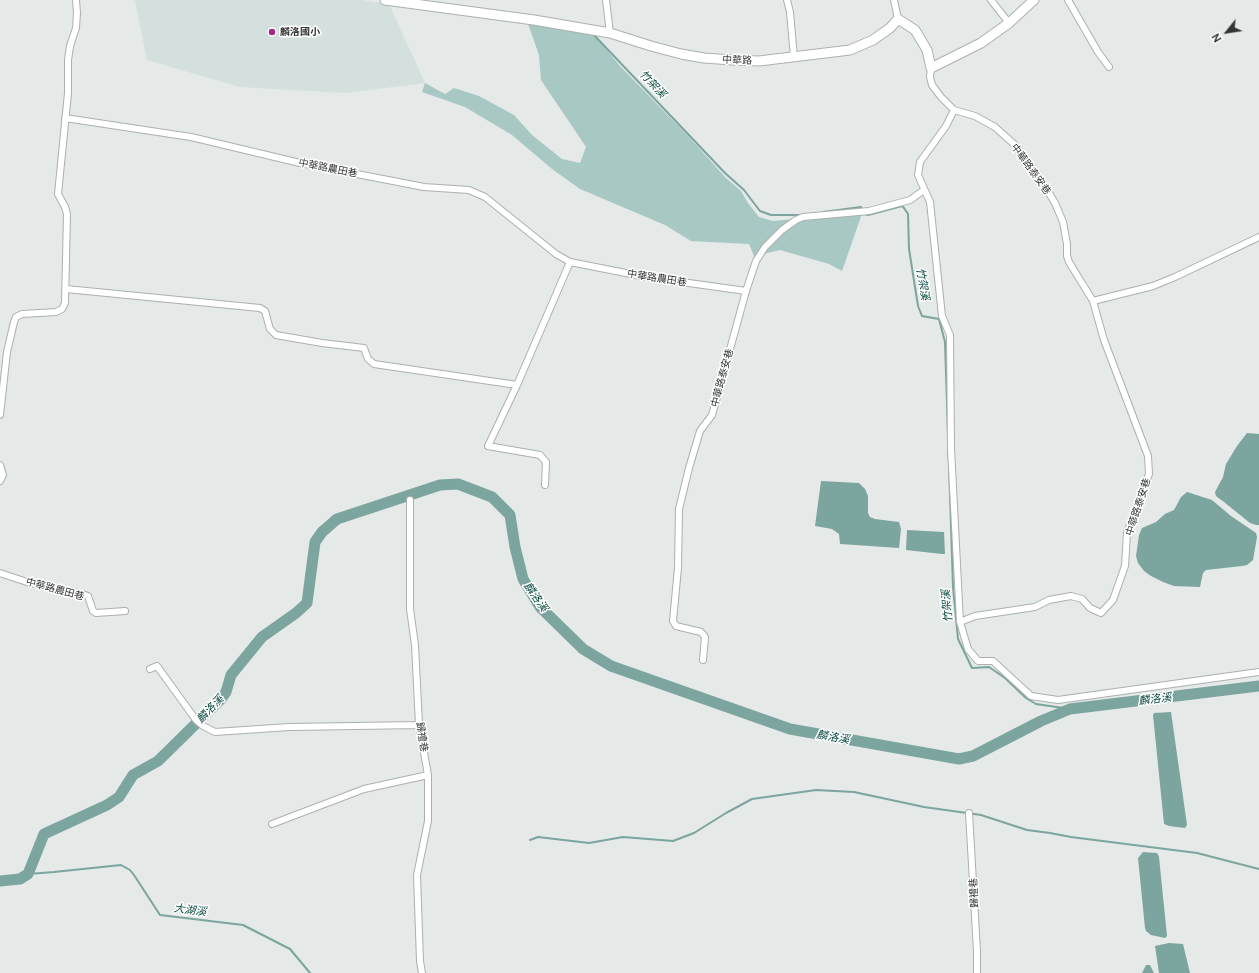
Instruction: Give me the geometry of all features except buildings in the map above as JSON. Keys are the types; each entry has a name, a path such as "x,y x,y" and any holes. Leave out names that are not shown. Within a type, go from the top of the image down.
{"street":[{"path":"0,415 7,352 16,317 22,314 56,312 62,309 65,303 67,214 58,194 68,93 68,60 70,46 76,28 76,0"},
{"name":"中華路","path":"385,0 534,20 610,33 651,46 704,58 759,61 827,54 850,50 874,40 898,20"},
{"path":"606,0 610,33"},
{"path":"787,0 790,12 794,57"},
{"path":"894,0 898,20 915,30 927,50 932,68 981,43 1009,23 1034,0"},
{"path":"991,0 1009,23"},
{"path":"1068,0 1098,52 1109,66"},
{"name":"中華路泰安巷","path":"932,68 930,77 932,85 941,97 954,110 975,116 995,127 1015,145 1043,183 1055,203 1063,222 1069,262 1093,301 1104,340 1148,456 1149,474 1127,533 1125,566 1114,600 1101,613 1090,608 1082,599 1071,596 1049,600 1035,607 975,616 960,622"},
{"path":"954,110 946,126 920,162 918,175 930,202 942,316 950,336 951,449 960,622 968,649 978,661 994,661 1031,696 1058,700 1259,672"},
{"name":"中華路農田巷","path":"65,118 191,137 300,163 424,187 469,190 486,197 556,254 570,262 646,277 746,291"},
{"name":"中華路泰安巷","path":"703,660 705,637 701,632 676,626 673,621 678,568 680,508 689,468 700,431 712,415 746,291 756,261 765,247 792,222 803,217 863,211 910,200 924,190"},
{"path":"1093,301 1153,286 1259,237"},
{"path":"545,485 546,462 540,456 488,446 517,385 570,262"},
{"path":"66,289 260,308 265,311 270,330 276,335 364,348 368,359 374,364 517,385"},
{"path":"0,465 3,475 0,481"},
{"name":"歸禮巷","path":"410,500 410,609 415,645 420,725 428,774 428,821 417,875 420,961 422,973"},
{"name":"中華路農田巷","path":"0,573 27,582 88,596 96,613 125,611"},
{"path":"150,669 157,666 196,720 203,726 215,732 289,727 420,725"},
{"path":"272,824 364,789 428,774"},
{"name":"歸禮巷","path":"969,813 977,973"}],"shaded area":[{"name":"麟洛國小","path":"135,0 361,0 389,4 425,83 345,93 240,87 147,60"},
{"path":"528,24 592,32 620,66 689,137 726,178 741,191 759,217 773,221 807,218 864,208 842,271 829,264 780,250 754,256 749,244 691,241 665,225 580,189 552,169 512,135 465,107 422,92 425,83 445,94 454,88 479,96 514,115 532,135 562,159 580,163 586,147 541,80 539,55"},
{"path":"1247,433 1259,434 1259,525 1250,523 1216,496 1215,492 1223,477 1226,464"},
{"path":"821,481 859,483 865,489 868,496 868,513 870,517 899,522 901,529 899,548 840,544 839,534 832,529 815,526"},
{"path":"1187,492 1212,500 1231,516 1256,533 1257,537 1253,560 1247,565 1206,570 1203,573 1200,587 1174,586 1163,582 1144,571 1138,563 1136,556 1139,535 1142,528 1156,522 1165,514 1174,510 1181,497"},
{"path":"907,530 944,532 945,554 906,550"},
{"path":"1171,712 1187,825 1185,828 1164,824 1153,715 1154,713"},
{"path":"1143,852 1157,853 1159,857 1167,936 1165,938 1151,935 1145,928 1138,858"},
{"path":"1169,943 1183,944 1190,973 1159,973 1155,946"},
{"path":"1146,965 1150,965 1154,973 1142,973"}],"waterway":[{"name":"竹架溪","path":"593,34 725,173 744,190 760,211 771,215 801,215"},
{"name":"竹架溪","path":"865,214 868,215 902,206 908,214 909,249 918,306 922,316 939,319 945,342 953,587 958,639 972,668 989,667 1005,678 1026,698 1036,704 1070,709"},
{"name":"竹架溪","path":"823,212 861,207 862,211"},
{"name":"麟洛溪","path":"0,881 20,879 28,874 44,834 107,805 119,797 133,775 158,761 221,699 226,692 231,675 262,637 296,613 307,603 315,542 322,532 337,519 440,485 458,484 492,497 510,515 515,547 523,579 540,607 583,649 611,666 790,729 959,759 973,756 1041,721 1070,709 1259,686"},
{"path":"530,840 538,837 589,843 623,837 673,841 694,833 752,799 816,790 854,792 924,807 981,815 1027,830 1197,853 1259,869"},
{"name":"大湖溪","path":"28,874 121,865 130,870 134,875 160,915 243,925 290,949 310,973"}],"place":[{"name":"麟洛國小","path":"272,32"}]}
